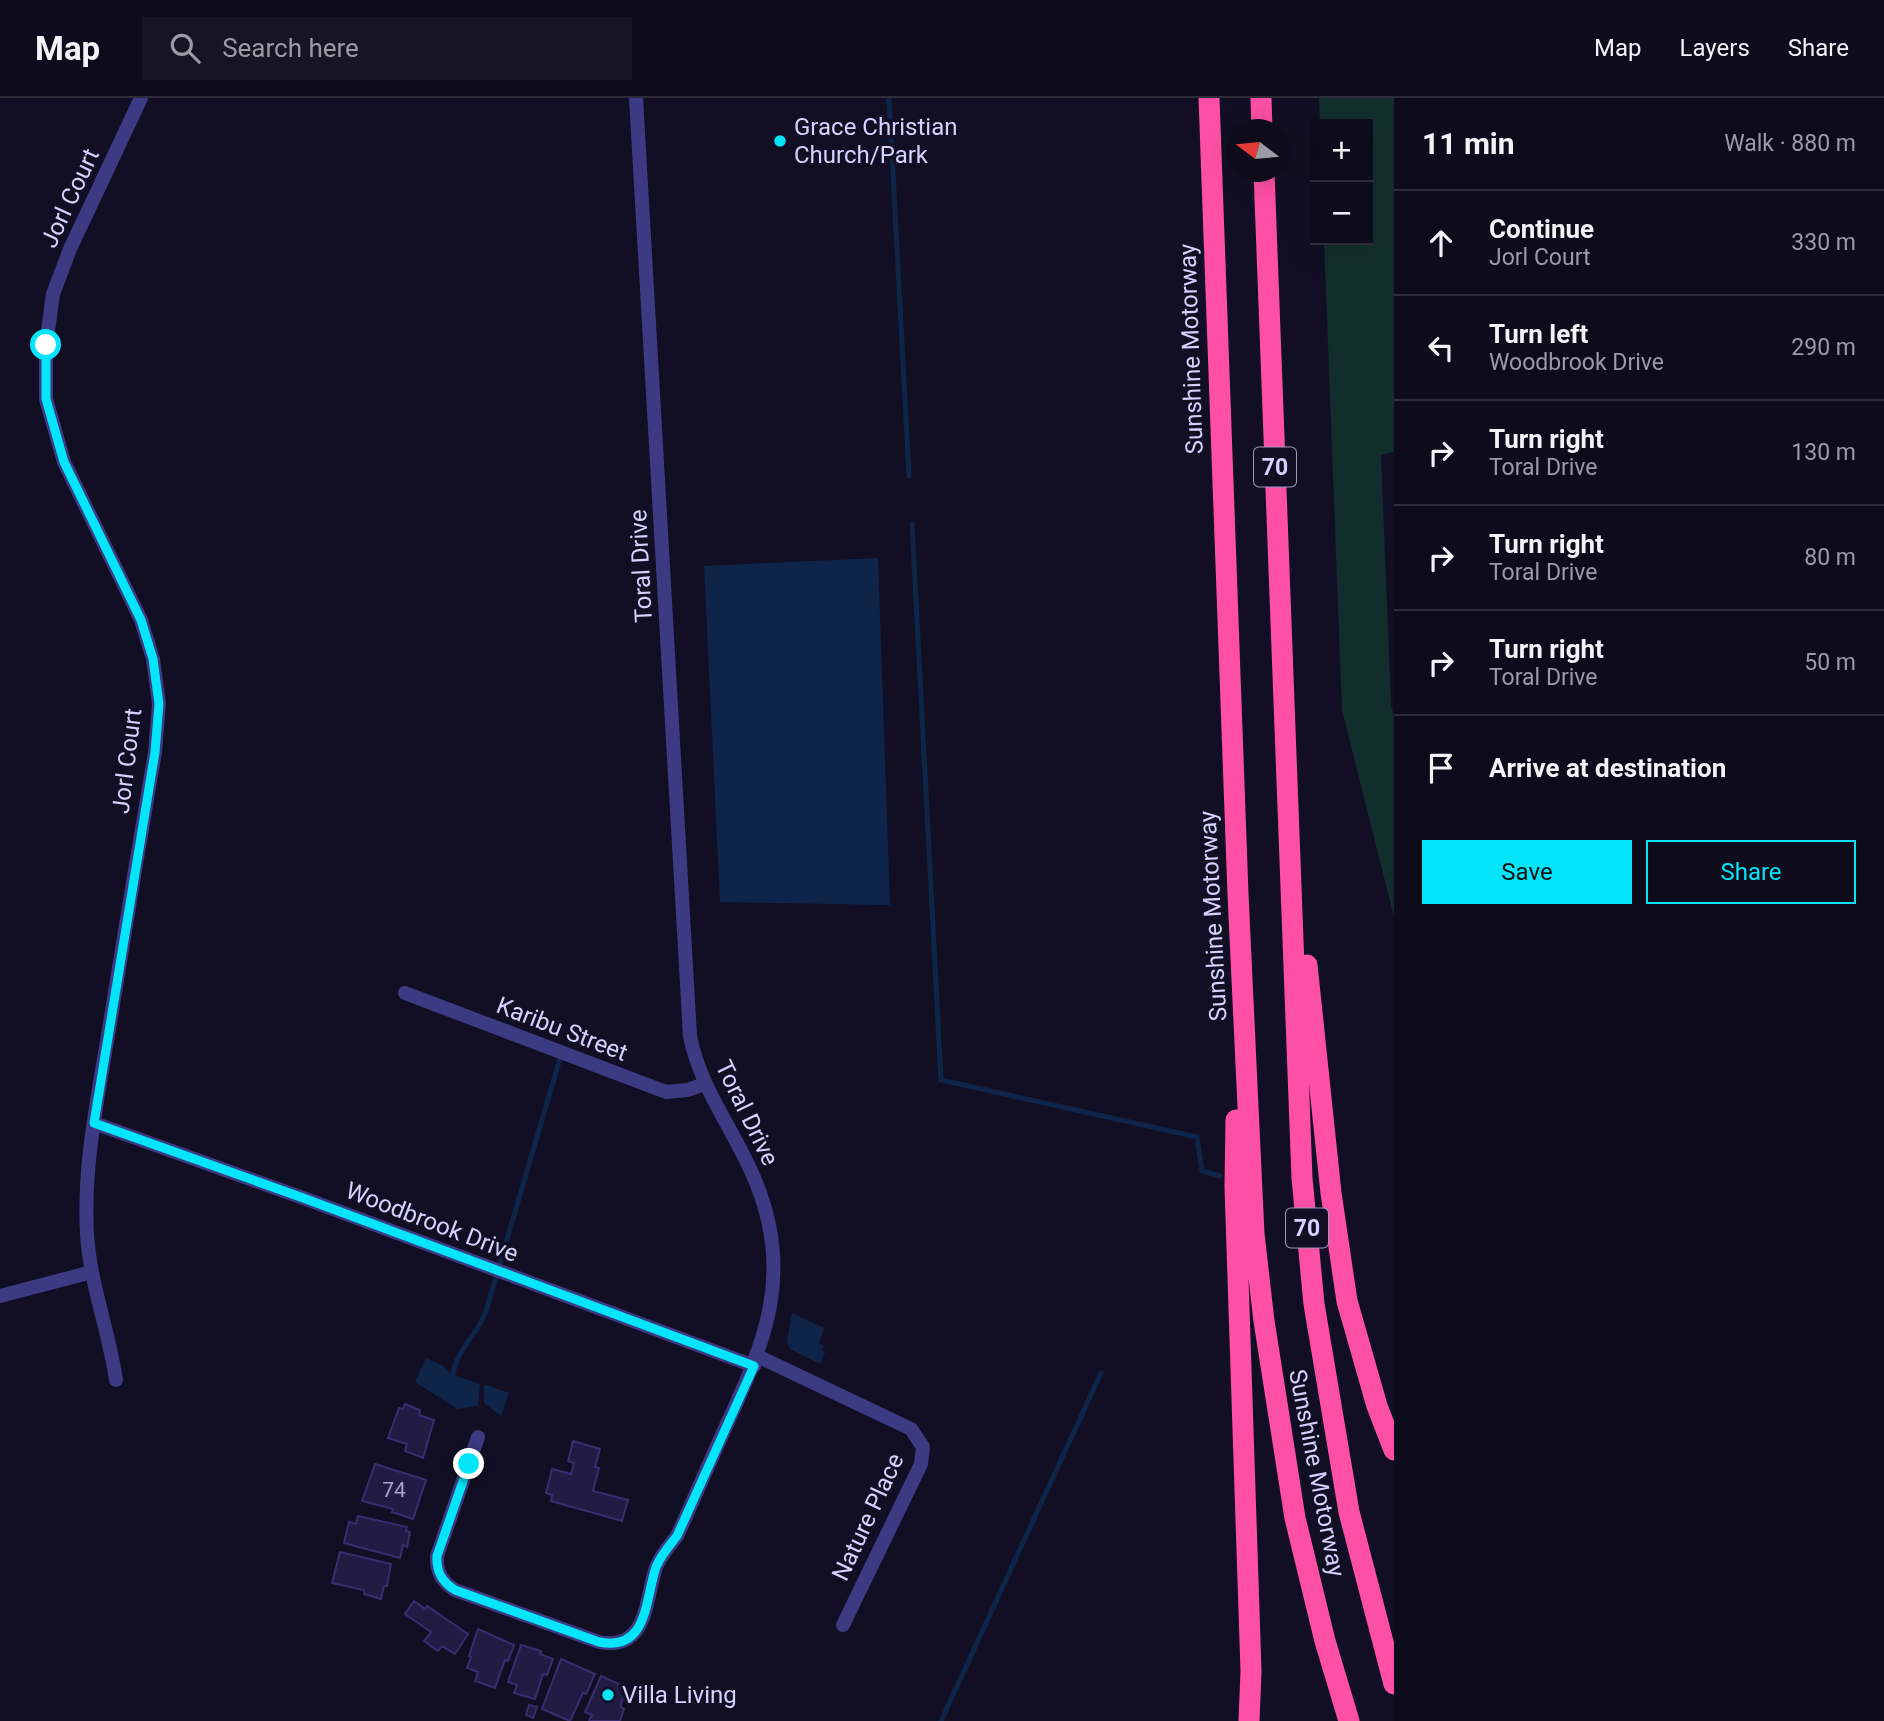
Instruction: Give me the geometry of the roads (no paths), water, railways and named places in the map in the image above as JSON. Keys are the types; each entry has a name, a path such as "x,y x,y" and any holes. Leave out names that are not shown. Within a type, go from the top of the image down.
{"highway":[{"name":"Sunshine Motorway","path":"1209,98 1238,894 1254,1234 1264,1321 1295,1518 1325,1641 1349,1721"},
{"path":"1261,98 1262,119"},
{"name":"Sunshine Motorway","path":"1264,182 1302,1178 1314,1304 1349,1513 1370,1602 1394,1684"},
{"path":"1286,763 1337,1248 1361,1354 1394,1450"},
{"path":"1238,894 1235,1187 1250,1632 1249,1721"}],"street":[{"name":"Jorl Court","path":"116,1380 92,1272 87,1236 87,1187 94,1123 155,752 159,704 153,659 141,620 64,462 46,399 46,345 53,294 70,249 141,98"},
{"name":"Toral Drive","path":"478,1437 437,1556 436,1567 440,1576 455,1590 599,1642 621,1643 630,1638 642,1621 657,1566 663,1553 677,1536 755,1361 770,1311 774,1262 771,1237 758,1185 704,1084 695,1058 688,1011 636,98"},
{"name":"Karibu Street","path":"405,993 655,1089 674,1092 704,1084"},
{"name":"Woodbrook Drive","path":"94,1123 755,1361"},
{"path":"0,1296 92,1272"},
{"name":"Nature Place","path":"755,1361 911,1430 923,1447 921,1464 843,1625"}],"water":[{"path":"878,558 890,905 720,902 704,566"},
{"path":"792,1313 824,1328 819,1343 824,1346 822,1350 825,1353 820,1364 790,1349 787,1342"},
{"path":"426,1358 442,1365 453,1375 480,1384 478,1406 457,1409 415,1382"},
{"path":"484,1384 509,1393 501,1416 484,1403"}],"waterway":[{"path":"889,98 909,476"},
{"path":"912,524 941,1080 1197,1137 1202,1171 1220,1176"},
{"path":"453,1375 458,1358 486,1311 561,1055"},
{"path":"941,1721 1101,1373"}],"place":[{"name":"Grace Christian Church/Park","path":"780,141"},
{"name":"Villa Living","path":"608,1695"}]}
